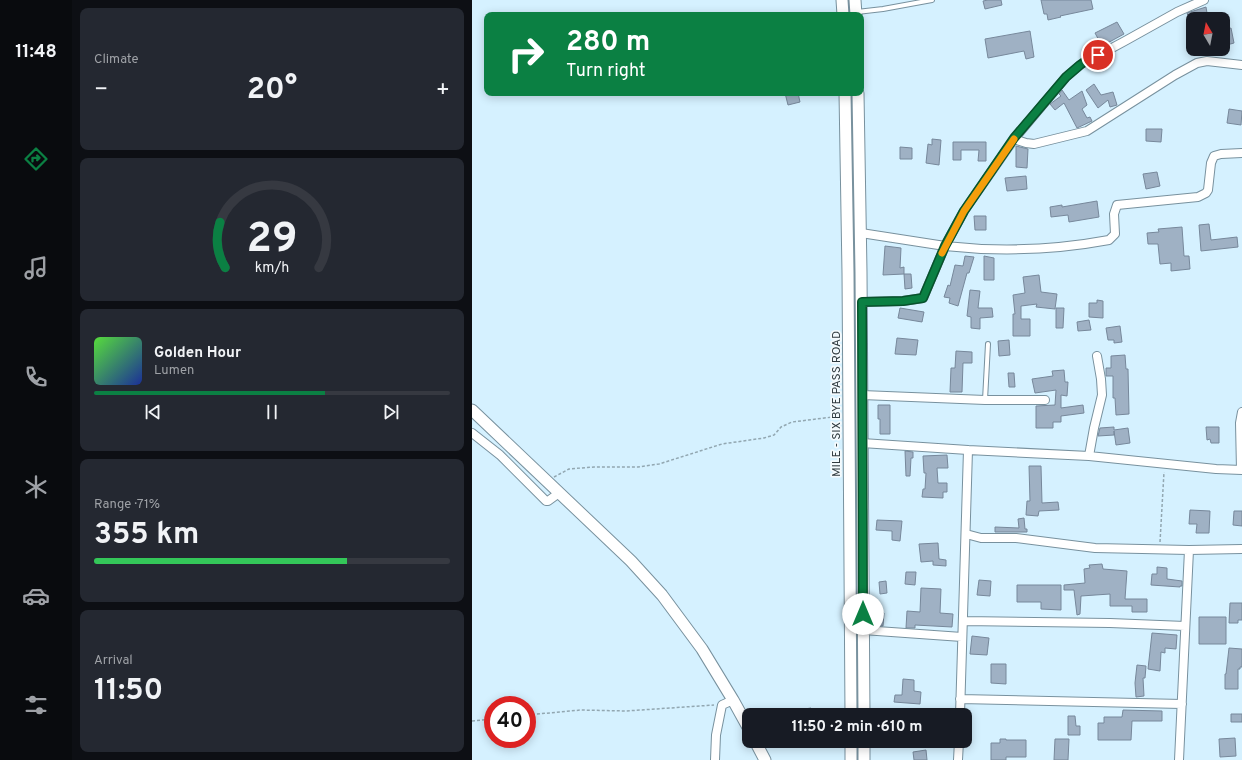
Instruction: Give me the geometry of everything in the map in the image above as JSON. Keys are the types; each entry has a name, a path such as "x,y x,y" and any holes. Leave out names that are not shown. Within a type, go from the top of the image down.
{"street":[{"path":"842,0 843,12"},
{"path":"855,0 856,12"},
{"path":"862,302 903,301 923,298 945,246 964,211 1014,138 1066,77 1090,58 1125,41 1177,12 1204,0"},
{"path":"1014,138 1026,143 1034,144 1087,131 1175,75 1197,63 1207,61 1242,65"},
{"name":"MILE - SIX BYE PASS ROAD","path":"846,96 850,708"},
{"path":"858,96 862,302 864,708"},
{"path":"861,233 980,250 1047,248 1109,240 1113,238 1115,234 1114,214 1117,204 1198,196 1206,193 1208,190 1211,164 1214,156 1221,154 1242,153"},
{"path":"848,273 861,272"},
{"path":"1090,456 1094,428 1102,395 1097,356"},
{"path":"862,395 985,400 1045,400"},
{"path":"472,410 550,483 631,562 662,595 702,649 742,717"},
{"path":"862,443 1090,456 1216,469 1241,470 1240,423 1242,412"},
{"path":"472,433 500,454 546,501 559,493"},
{"path":"960,708 968,450"},
{"path":"966,534 981,538 1016,538 1095,548 1189,550 1242,549"},
{"path":"1179,760 1189,550"},
{"path":"963,621 1110,623 1185,626"},
{"path":"863,630 962,637"},
{"path":"960,699 1182,704"},
{"path":"715,760 716,735 722,705 733,700"},
{"path":"759,748 765,760"},
{"path":"851,748 851,760"},
{"path":"864,748 864,760"},
{"path":"958,760 959,748"}],"lane":[{"path":"864,13 932,0"},
{"path":"985,400 988,344"}],"path":[{"path":"550,483 555,476 568,469 594,467 638,467 659,464 722,444 764,438 774,435 780,427 792,422 849,415"},
{"path":"1160,549 1164,464"},
{"path":"536,714 575,711 692,708 722,705"},
{"path":"472,721 484,720"}],"building":[{"path":"1001,0 1002,5 985,9 983,1"},
{"path":"1041,0 1091,0 1093,9 1048,20 1047,14 1044,14"},
{"path":"1206,7 1207,12 1190,12"},
{"path":"1117,22 1124,34 1102,46 1095,33"},
{"path":"1230,28 1234,43 1230,44"},
{"path":"1030,31 1034,57 1026,59 1024,51 988,58 985,39"},
{"path":"1094,84 1101,95 1113,92 1117,105 1110,107 1108,100 1098,108 1086,90"},
{"path":"1062,90 1069,100 1082,91 1087,105 1082,109 1087,118 1090,117 1092,121 1077,128 1064,103 1055,110 1050,104 1061,96 1059,94"},
{"path":"786,96 799,96 800,102 788,105"},
{"path":"1229,109 1242,111 1241,125 1227,123"},
{"path":"1146,129 1162,129 1161,142 1146,141"},
{"path":"932,139 941,140 939,165 926,163 928,144 932,145"},
{"path":"953,142 986,142 986,161 978,161 979,150 961,150 961,160 953,160"},
{"path":"1016,146 1028,149 1027,168 1016,167"},
{"path":"900,147 912,148 912,159 900,159"},
{"path":"1157,172 1160,186 1146,189 1143,174"},
{"path":"1026,176 1027,189 1007,191 1005,178"},
{"path":"1097,201 1099,217 1069,222 1068,215 1051,217 1050,207 1062,205 1062,207"},
{"path":"974,216 986,216 986,230 975,230"},
{"path":"1209,224 1211,240 1237,237 1238,247 1201,251 1199,225"},
{"path":"1182,227 1184,256 1189,256 1190,269 1171,271 1171,263 1160,264 1158,244 1148,244 1147,233 1159,232 1158,229"},
{"path":"885,246 901,248 900,268 904,267 904,274 883,275"},
{"path":"965,256 974,257 969,273 967,273 958,306 949,303 950,298 944,297 948,285 950,286 955,265 963,266"},
{"path":"984,256 994,258 994,280 984,280"},
{"path":"904,274 911,274 912,288 905,289"},
{"path":"1039,275 1041,292 1057,294 1055,309 1036,307 1037,304 1021,306 1021,319 1030,319 1030,336 1013,336 1013,314 1015,314 1013,295 1025,293 1023,277"},
{"path":"970,290 980,291 978,308 992,308 993,317 980,318 980,329 971,328 971,317 967,316"},
{"path":"1097,300 1103,301 1103,318 1089,317 1089,303 1097,303"},
{"path":"900,308 924,312 922,322 898,318"},
{"path":"1056,308 1064,308 1063,328 1056,328"},
{"path":"1089,320 1091,330 1078,331 1077,322"},
{"path":"1120,326 1122,342 1114,343 1114,340 1108,340 1106,328"},
{"path":"897,338 918,340 916,355 895,354"},
{"path":"1009,340 1010,355 999,356 998,341"},
{"path":"956,351 972,352 972,363 963,363 962,392 950,392 951,368 955,368"},
{"path":"1125,355 1126,369 1128,369 1129,414 1116,415 1115,398 1113,398 1113,376 1106,376 1106,368 1111,368 1111,356"},
{"path":"1064,370 1065,382 1068,382 1067,396 1061,395 1061,408 1083,405 1084,413 1061,416 1061,422 1053,422 1053,428 1036,428 1036,406 1055,405 1056,390 1035,393 1032,379 1053,376 1052,371"},
{"path":"1008,373 1014,373 1015,387 1009,387"},
{"path":"878,405 890,405 890,434 880,434"},
{"path":"1114,427 1114,430 1128,428 1130,443 1116,445 1114,431 1114,435 1098,436 1100,428"},
{"path":"1206,427 1219,427 1219,443 1211,443 1210,439 1207,440"},
{"path":"905,451 913,452 913,458 911,458 910,476 906,476"},
{"path":"947,455 948,468 937,468 938,483 947,483 947,492 943,492 943,498 922,497 923,489 925,489 926,473 924,473 923,456"},
{"path":"1029,466 1041,466 1042,503 1058,502 1059,510 1039,511 1038,516 1026,515 1027,501 1030,501"},
{"path":"1190,510 1210,511 1209,533 1196,533 1197,524 1189,524"},
{"path":"1234,511 1242,511 1242,526 1233,525"},
{"path":"1024,518 1025,529 1027,529 1027,532 995,532 995,527 1019,528 1018,519"},
{"path":"877,520 902,521 900,541 892,540 892,531 876,530"},
{"path":"938,543 939,559 946,560 946,566 933,565 933,561 921,562 919,544"},
{"path":"1102,564 1103,569 1127,571 1125,599 1147,599 1147,612 1132,612 1132,606 1110,606 1110,594 1081,596 1080,614 1077,615 1074,590 1064,590 1064,585 1085,583 1084,569 1090,568 1089,565"},
{"path":"1157,567 1167,568 1167,579 1182,581 1182,586 1151,585 1152,574 1157,574"},
{"path":"906,572 916,572 915,585 905,584"},
{"path":"979,580 991,581 990,596 977,595"},
{"path":"886,581 887,593 880,594 879,582"},
{"path":"1017,585 1061,585 1061,610 1041,609 1041,602 1017,602"},
{"path":"921,588 941,589 940,613 953,614 952,627 915,625 915,628 906,628 907,611 920,612"},
{"path":"1230,603 1242,603 1242,620 1238,620 1238,623 1229,623"},
{"path":"872,612 884,613 883,626 871,625"},
{"path":"1199,617 1226,617 1226,644 1199,644"},
{"path":"1152,633 1177,635 1176,649 1165,648 1165,653 1161,652 1160,671 1148,669"},
{"path":"972,636 989,638 987,655 970,654"},
{"path":"1229,648 1242,649 1242,667 1238,669 1238,689 1225,689 1225,674"},
{"path":"991,664 1006,664 1006,684 991,683"},
{"path":"1137,665 1146,666 1145,678 1143,678 1144,696 1136,697 1135,683"},
{"path":"903,679 914,680 914,691 921,692 920,704 894,702 895,695 902,695"},
{"path":"1123,710 1162,711 1162,721 1132,721 1131,740 1098,740 1098,723 1104,723 1104,717 1122,717"},
{"path":"1231,714 1242,714 1242,722 1231,722"},
{"path":"1068,716 1075,716 1076,726 1080,726 1080,735 1068,735"},
{"path":"1235,738 1236,756 1220,757 1219,739"},
{"path":"1000,739 1026,740 1026,757 1006,757 1006,760 991,760 991,743 1000,743"},
{"path":"1055,739 1069,739 1068,760 1054,760"},
{"path":"926,750 927,760 914,760 913,752"}],"slow traffic":[{"path":"942,253 964,211 1014,139"}],"route":[{"path":"863,614 862,302 903,301 923,298 945,246 964,211 1014,138 1066,77 1090,58 1098,55"}]}
